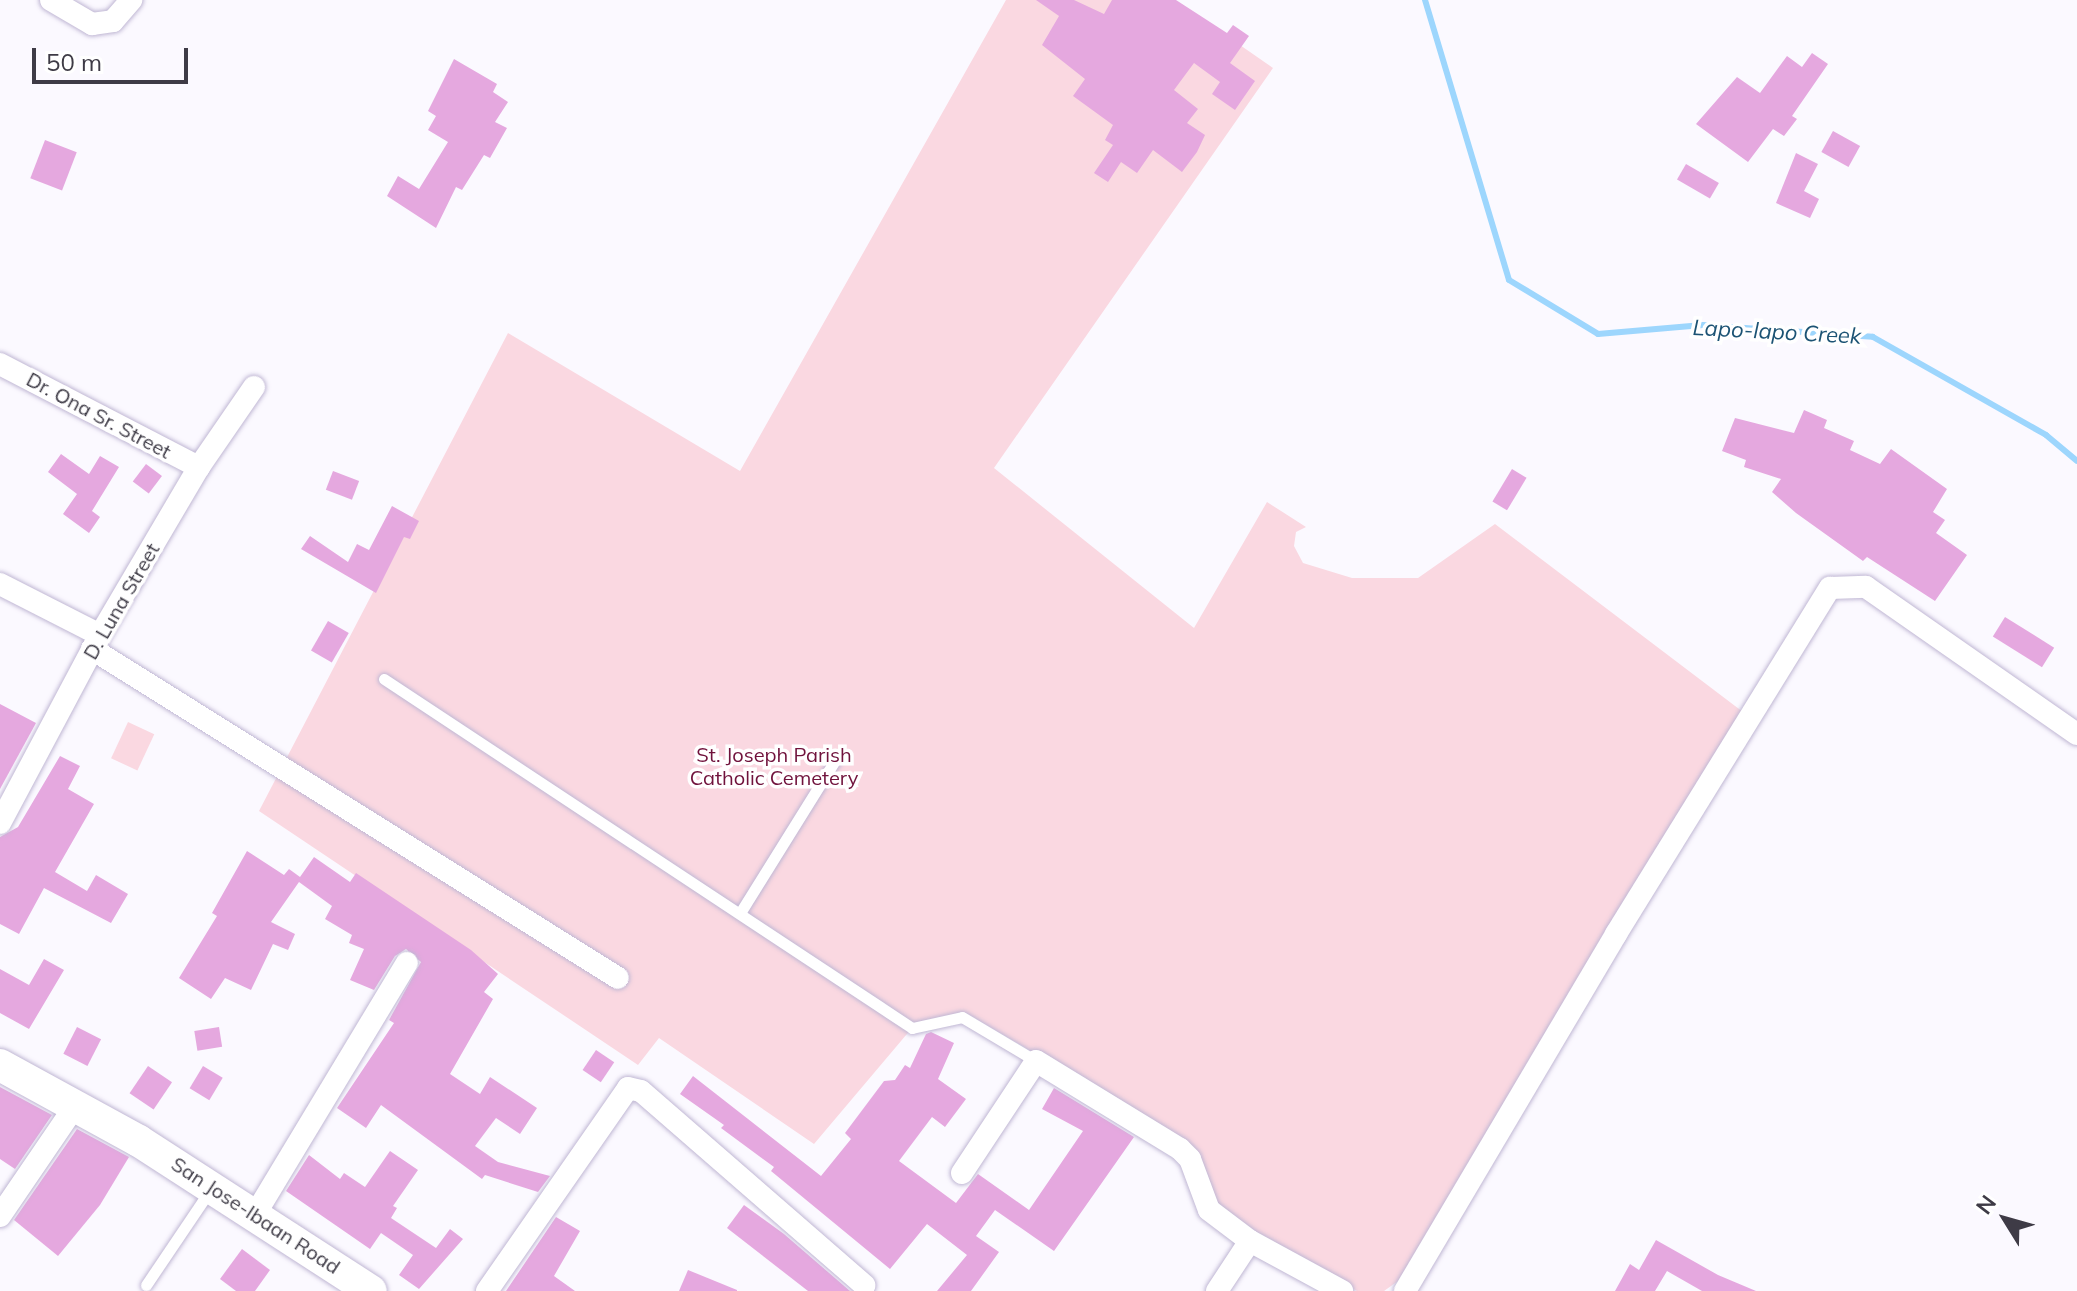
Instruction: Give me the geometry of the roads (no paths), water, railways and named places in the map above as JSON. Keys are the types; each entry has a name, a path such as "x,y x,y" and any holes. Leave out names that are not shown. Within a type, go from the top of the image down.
{"main road":[{"name":"San Jose-Ibaan Road","path":"0,1065 139,1141 213,1186 371,1291"}],"street":[{"path":"51,0 92,24 113,21 131,0"},
{"name":"Dr. Ona Sr. Street","path":"0,364 199,467"},
{"name":"D. Luna Street","path":"0,823 96,642 199,467 254,387"},
{"path":"0,584 96,642 618,978"},
{"path":"1405,1291 1616,934 1830,588 1866,587 2077,734"},
{"path":"256,1213 407,963"},
{"path":"962,1173 1036,1061 1180,1149 1195,1170 1204,1203 1250,1241 1342,1291"},
{"path":"487,1291 628,1088 641,1091 864,1285"},
{"path":"0,1216 75,1106"},
{"path":"1217,1291 1250,1241"}],"lane":[{"path":"384,679 912,1028 962,1017 1036,1061"},
{"path":"740,913 836,759"},
{"path":"146,1285 213,1186"}],"waterway":[{"name":"Lapo-lapo Creek","path":"1425,0 1509,280 1598,334 1703,325 1873,337 2046,435 2077,461"}],"park label":[{"name":"St. Joseph Parish Catholic Cemetery","path":"774,766"}]}
